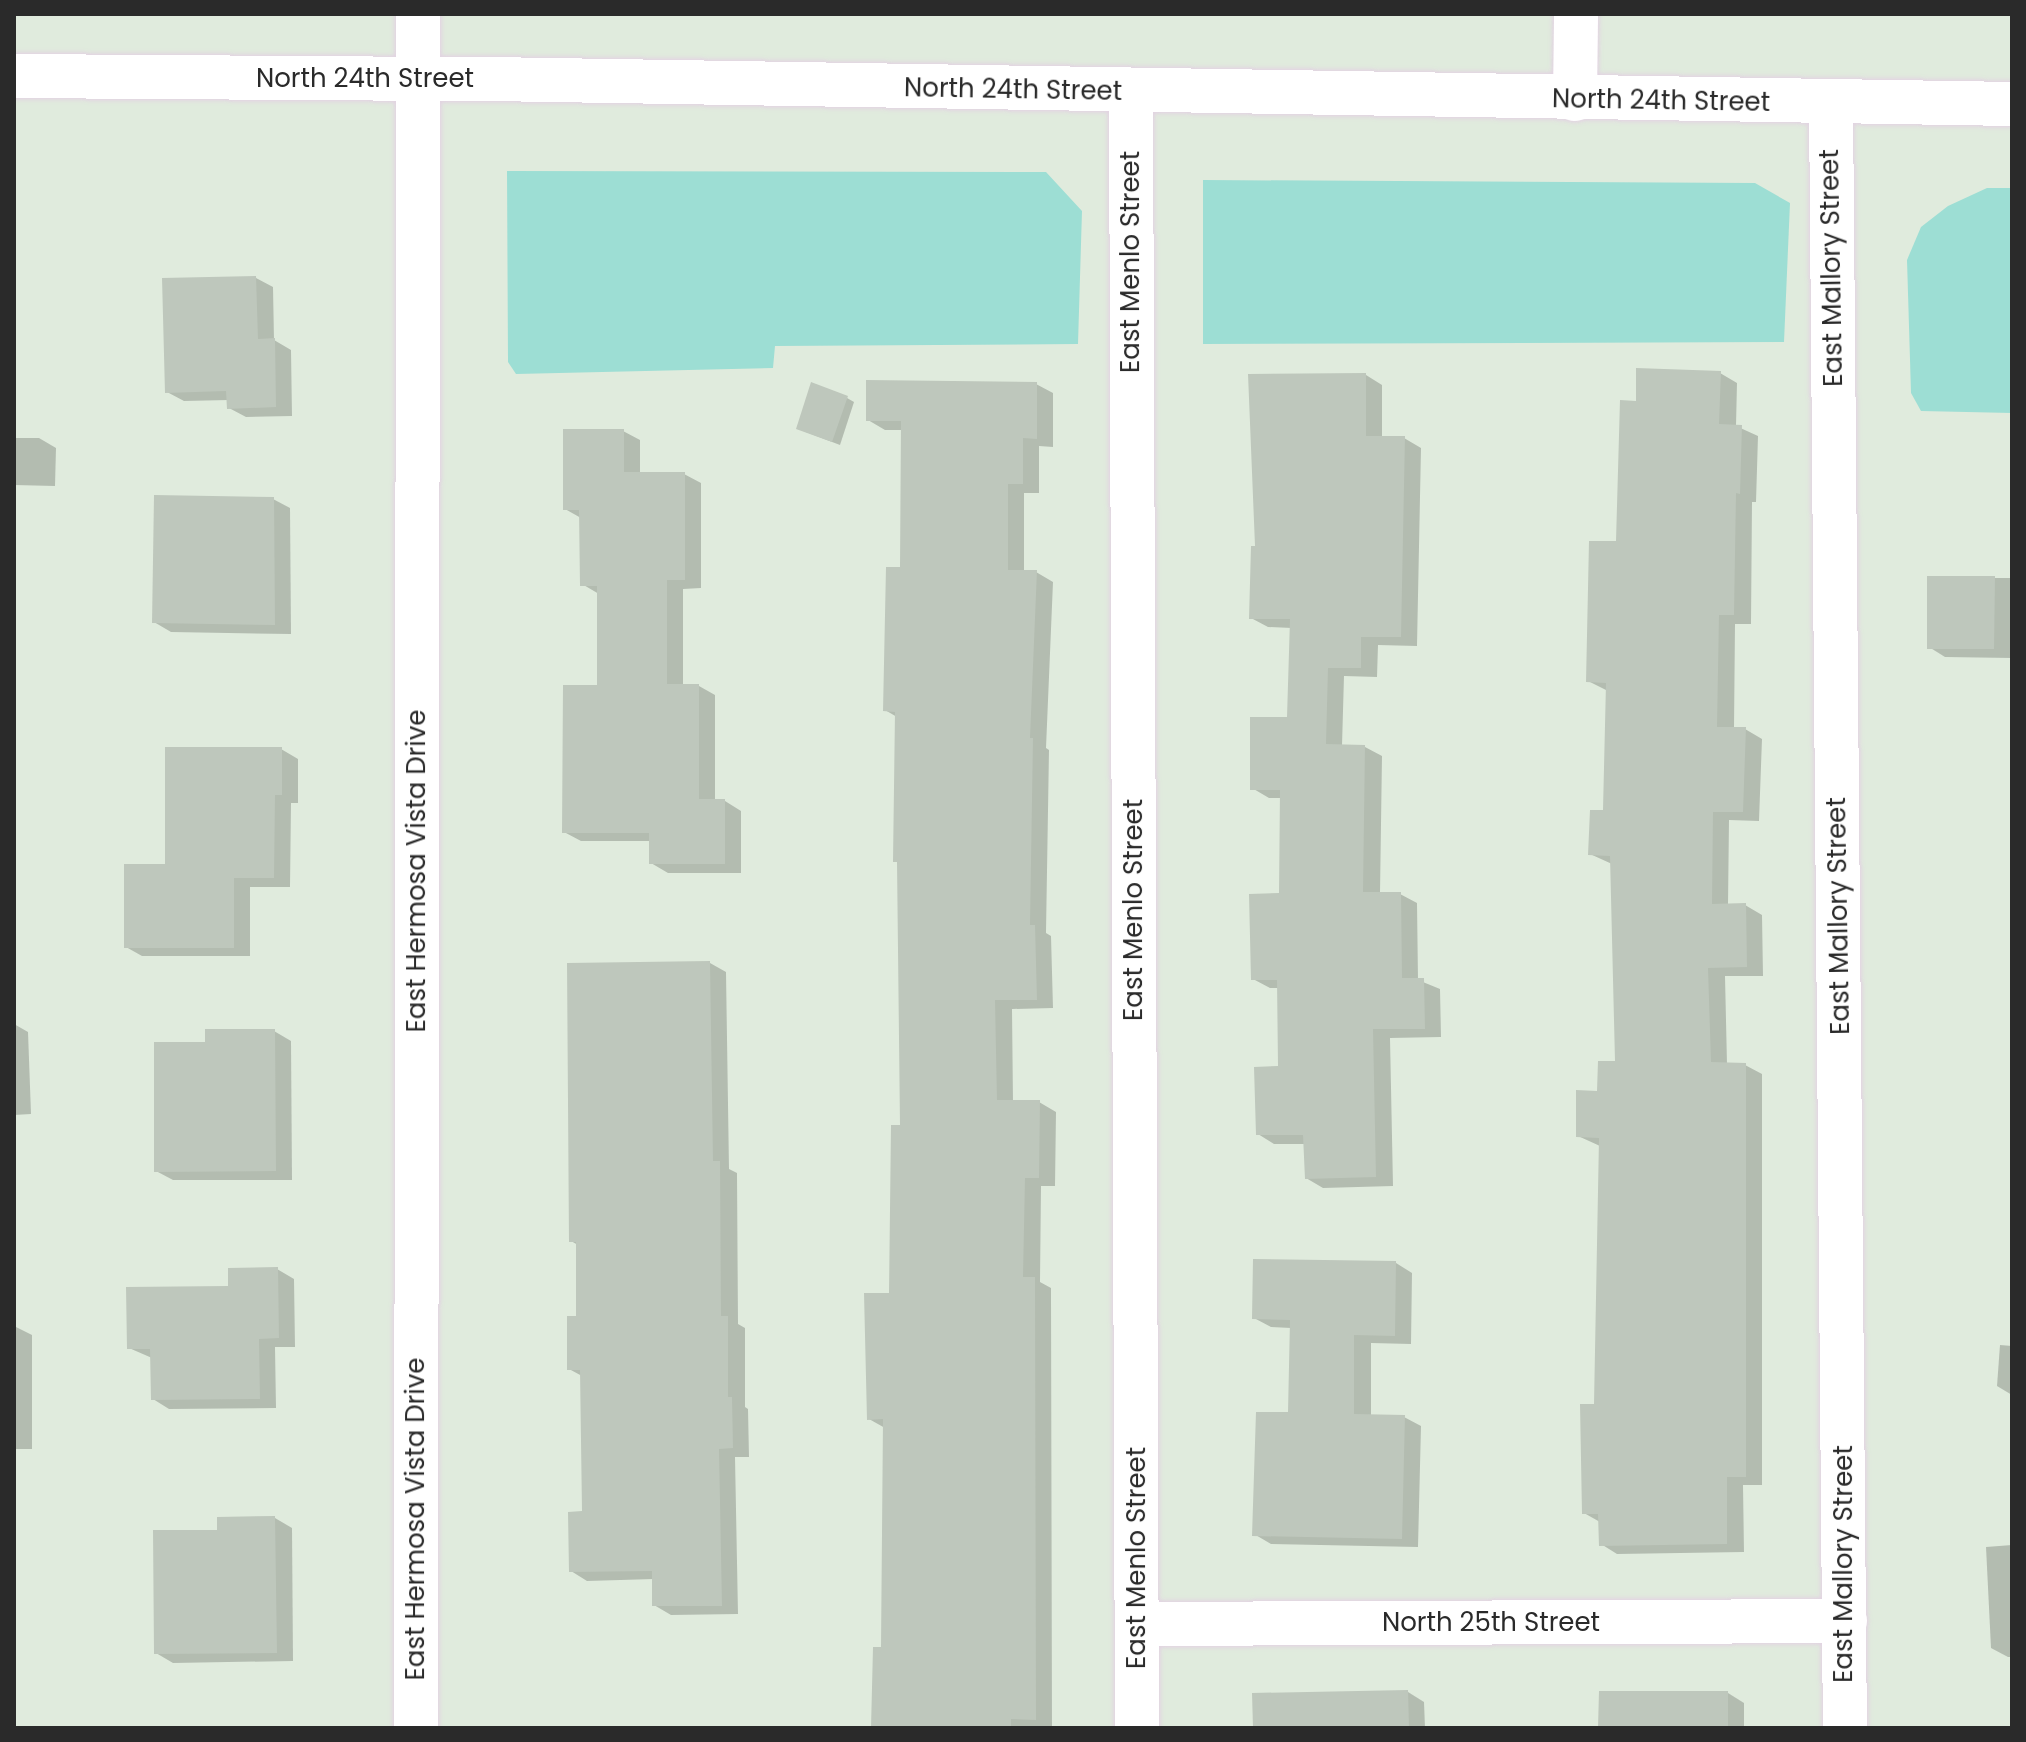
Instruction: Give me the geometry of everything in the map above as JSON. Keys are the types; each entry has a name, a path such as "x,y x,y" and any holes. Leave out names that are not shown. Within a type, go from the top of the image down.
{"street":[{"name":"East Hermosa Vista Drive","path":"416,1728 418,14"},
{"path":"1575,99 1576,14"},
{"name":"North 24th Street","path":"14,76 2012,104"},
{"name":"East Menlo Street","path":"1131,93 1137,1728"},
{"name":"East Mallory Street","path":"1831,103 1845,1728"},
{"name":"North 25th Street","path":"1137,1624 1845,1621"}],"shaded area":[{"path":"507,171 1046,172 1082,211 1078,344 775,346 773,368 516,374 508,362"},
{"path":"1203,180 1755,183 1790,203 1784,342 1203,344"},
{"path":"1987,188 2012,188 2012,413 1921,411 1911,393 1907,260 1921,227 1948,206"}],"building":[{"path":"256,276 258,339 275,338 276,407 227,409 226,391 165,393 162,278"},
{"path":"1636,368 1721,371 1719,424 1742,425 1740,494 1736,493 1734,615 1719,615 1717,727 1746,727 1743,812 1713,812 1712,904 1746,903 1747,967 1708,968 1711,1062 1746,1063 1746,1477 1727,1477 1727,1544 1599,1546 1598,1514 1582,1514 1580,1404 1594,1404 1599,1138 1576,1137 1576,1090 1597,1091 1598,1061 1615,1061 1610,856 1588,855 1590,810 1603,810 1606,683 1586,682 1589,541 1616,541 1620,400 1636,401"},
{"path":"1366,373 1366,436 1405,436 1401,637 1361,637 1361,668 1328,668 1326,744 1365,745 1363,892 1401,892 1402,978 1424,978 1425,1029 1373,1029 1376,1177 1305,1179 1303,1135 1256,1135 1254,1067 1278,1066 1277,980 1251,980 1249,894 1279,893 1280,790 1250,790 1250,717 1287,717 1290,619 1249,619 1251,546 1255,546 1248,374"},
{"path":"866,380 1037,382 1037,439 1023,438 1023,484 1008,484 1008,570 1037,570 1030,738 1033,738 1030,925 1035,925 1037,1000 995,1000 997,1100 1040,1100 1039,1178 1025,1178 1023,1277 1035,1277 1036,1720 1011,1719 1011,1728 871,1728 873,1647 881,1647 883,1419 867,1420 864,1293 889,1293 891,1125 900,1125 897,862 893,862 895,712 883,711 886,567 900,567 901,421 866,421"},
{"path":"811,382 848,396 832,442 796,429"},
{"path":"563,429 624,429 624,472 685,472 685,580 667,580 667,684 699,684 699,799 725,799 725,864 649,864 649,833 562,833 563,685 597,685 597,586 580,586 579,510 563,510"},
{"path":"154,495 274,497 275,625 152,623"},
{"path":"1927,576 1995,576 1994,649 1927,649"},
{"path":"165,747 282,747 282,795 275,795 274,878 234,878 234,948 124,948 124,864 165,864"},
{"path":"710,961 713,1161 720,1161 721,1316 728,1316 728,1397 732,1397 733,1448 719,1449 722,1606 652,1606 652,1571 569,1572 568,1512 582,1511 580,1370 567,1370 567,1316 576,1316 576,1242 569,1242 567,963"},
{"path":"205,1029 275,1029 276,1171 154,1172 154,1042 205,1042"},
{"path":"1253,1259 1396,1261 1395,1336 1354,1335 1354,1414 1405,1415 1402,1539 1252,1536 1256,1412 1288,1412 1290,1320 1252,1319"},
{"path":"278,1267 279,1338 259,1339 260,1399 151,1400 150,1349 127,1349 126,1287 228,1286 228,1268"},
{"path":"275,1516 277,1653 154,1654 153,1530 217,1530 217,1517"},
{"path":"1408,1690 1409,1728 1253,1728 1252,1693"},
{"path":"1599,1691 1728,1691 1728,1728 1598,1728"}]}
